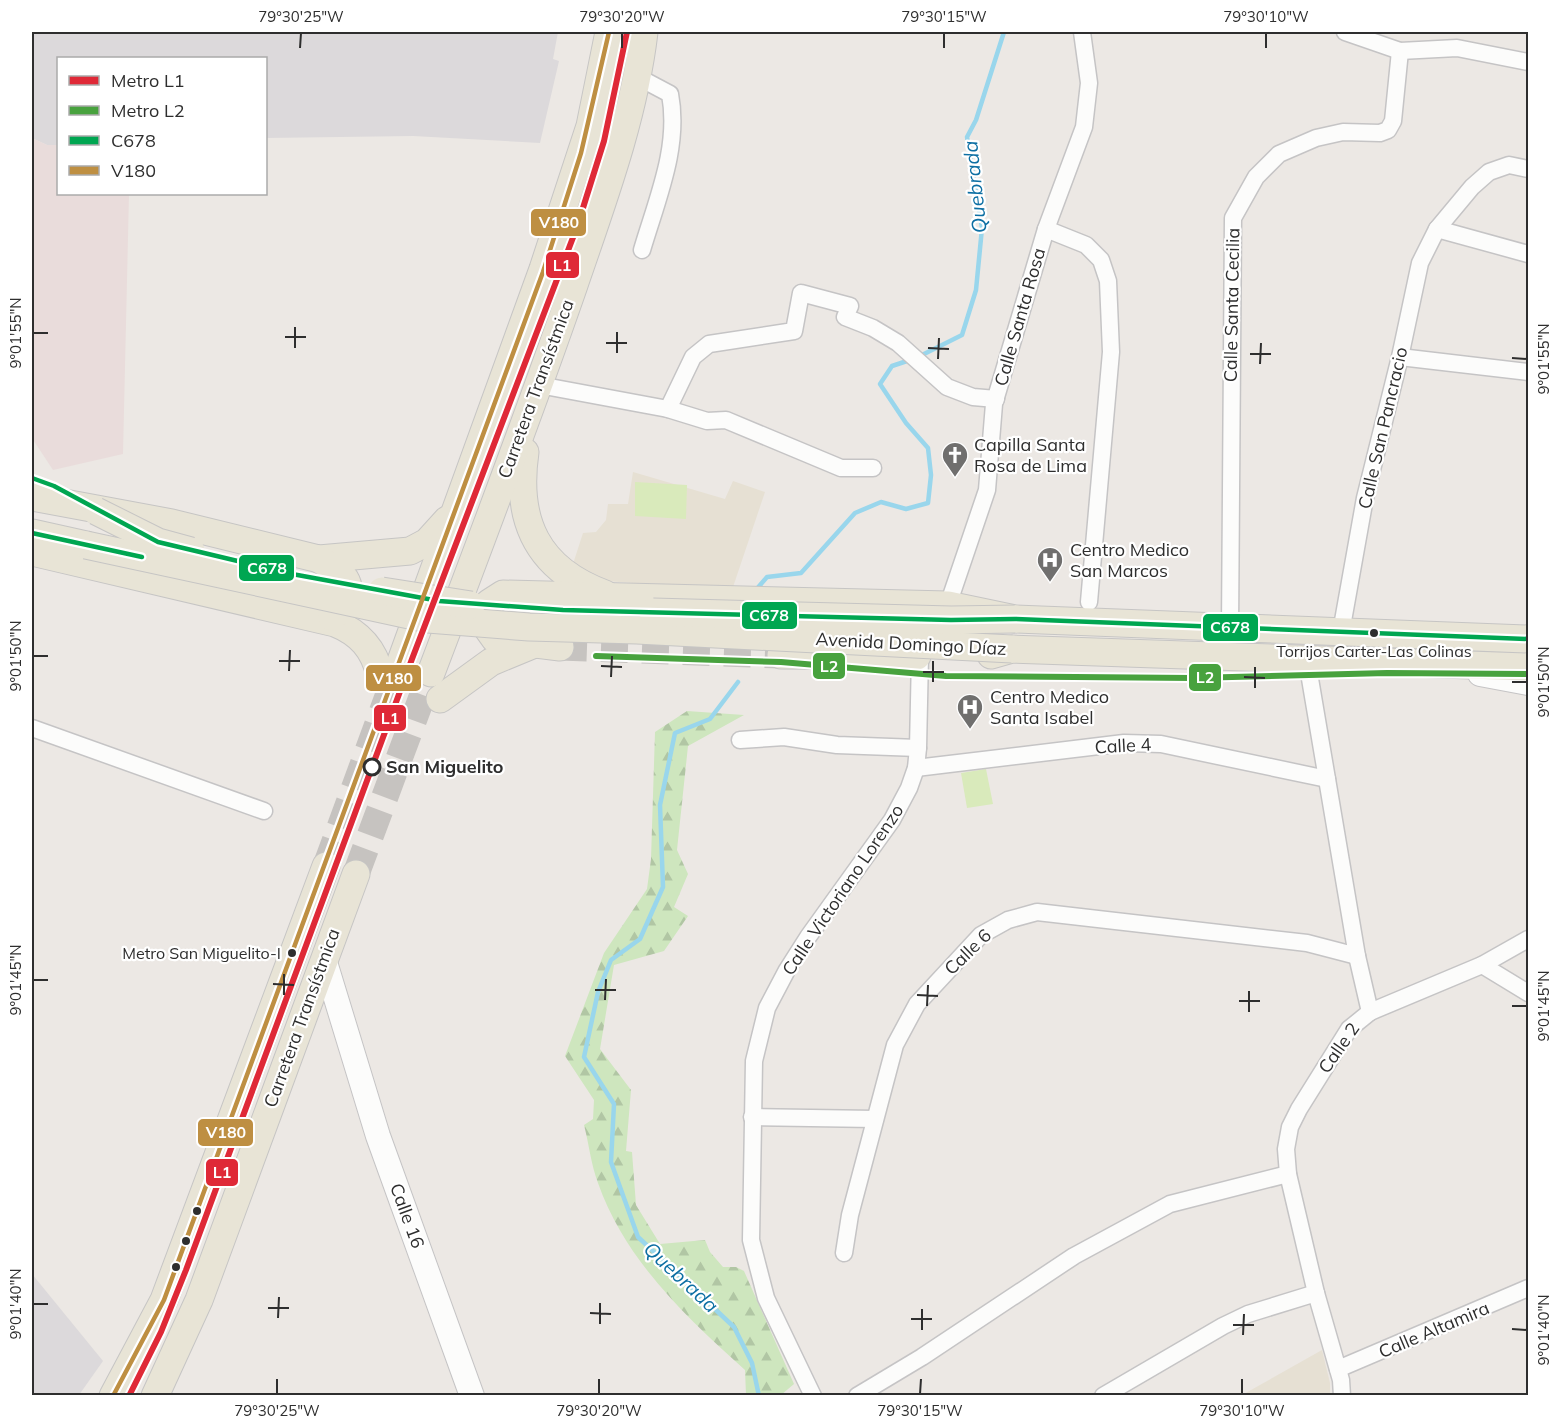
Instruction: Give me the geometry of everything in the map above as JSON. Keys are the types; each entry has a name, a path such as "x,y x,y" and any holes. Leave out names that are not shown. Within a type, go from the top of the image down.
{"main road":[{"name":"Carretera Transístmica","path":"322,620 343,627 362,639 390,668 457,504 543,269 590,126 609,32"},
{"name":"Carretera Transístmica","path":"431,673 535,397 597,217 636,76 644,32"},
{"path":"535,397 523,463 522,495 526,518 534,538 555,565 576,581 605,594 638,599"},
{"path":"32,497 96,511 172,523 319,559 381,555 418,548 444,525 457,504"},
{"name":"Avenida Domingo Díaz","path":"96,511 158,542 179,548 292,574 439,601 563,610 951,620 1015,618 1528,639"},
{"name":"Avenida Domingo Díaz","path":"32,533 428,619 528,627 637,630 1012,649 1528,667"},
{"path":"32,552 322,620 334,616 343,608 348,598 348,585 342,575 319,559"},
{"path":"560,647 501,641 491,635 485,625 485,613 493,598 503,594 638,599 948,604 1015,618"},
{"path":"440,699 491,662 533,645"},
{"path":"782,655 972,657 1012,649"},
{"path":"1434,664 1528,684"},
{"name":"Carretera Transístmica","path":"113,1395 164,1300 326,866"},
{"name":"Carretera Transístmica","path":"155,1395 199,1299 356,874"},
{"name":"Calle 16","path":"324,959 378,1136 472,1395"},
{"path":"300,1024 309,1019 322,1017 346,1035"}],"street":[{"name":"Calle Santa Rosa","path":"948,604 987,490 996,399 1046,229 1084,127 1089,83 1082,32"},
{"path":"1345,32 1400,51 1456,40 1528,62"},
{"name":"Calle Santa Cecilia","path":"1230,628 1233,218 1256,177 1279,154 1316,138 1343,132 1380,133 1388,130 1394,121 1400,51"},
{"path":"636,76 670,94 673,107 671,151 642,250"},
{"name":"Calle San Pancracio","path":"1341,632 1365,498 1400,357 1420,263 1437,229 1472,187 1489,172 1509,165 1528,169"},
{"path":"1046,229 1086,244 1101,260 1108,281 1111,352 1089,602"},
{"path":"1437,229 1528,254"},
{"path":"668,409 693,357 709,344 794,331 801,293 850,306 845,317 873,328 908,351 930,374 947,387 972,397 996,399"},
{"path":"1400,357 1528,372"},
{"path":"535,397 668,409 708,421 726,420 841,468 873,468"},
{"name":"Calle Victoriano Lorenzo","path":"813,1395 776,1320 757,1270 751,1240 754,1061 767,1008 808,937 904,801 916,768 920,656"},
{"name":"Calle 2","path":"1307,661 1357,956 1370,1012 1349,1029 1299,1109 1290,1127 1286,1149 1288,1174 1316,1293 1338,1369 1342,1395"},
{"path":"32,728 264,811"},
{"path":"740,741 784,737 837,746 918,748"},
{"name":"Calle 4","path":"916,768 1124,743 1161,744 1327,779"},
{"name":"Calle 6","path":"844,1253 875,1119 895,1045 917,1004 981,935 1008,920 1037,912 1307,943 1357,956"},
{"path":"1370,1012 1482,965 1528,939"},
{"path":"1482,965 1528,993"},
{"path":"752,1117 875,1119"},
{"path":"857,1395 922,1357 1074,1256 1170,1204 1288,1174"},
{"name":"Calle Altamira","path":"1338,1369 1528,1288"},
{"path":"1104,1395 1223,1326 1248,1314 1316,1293"}],"shaded area":[{"path":"32,32 558,32 553,59 559,61 540,143 413,136 267,138 267,57 57,57 57,145 47,145 32,138"},
{"path":"32,138 47,145 57,145 57,195 129,195 123,454 53,470 32,438"},
{"path":"633,472 725,499 733,481 765,492 732,590 591,580 572,567 583,533 596,532 606,520 608,504 628,504"},
{"path":"32,1274 103,1361 79,1395 32,1395"},
{"path":"1322,1350 1330,1383 1330,1395 1242,1395"}],"green space":[{"path":"635,482 687,485 686,519 635,516"},
{"path":"687,711 744,715 688,746 677,850 688,874 674,907 688,916 664,951 614,965 600,1049 631,1090 626,1151 632,1152 636,1205 660,1244 705,1240 710,1252 723,1267 736,1267 744,1271 794,1384 781,1395 746,1395 745,1370 680,1308 641,1262 624,1237 598,1183 592,1162 584,1125 593,1119 594,1100 565,1056 604,953 647,889 651,859 655,732"},
{"path":"986,769 993,804 967,808 961,773"}],"waterway":[{"name":"Quebrada","path":"920,356 962,335 976,290 982,228 967,137 976,120 1004,32"},
{"name":"Quebrada","path":"755,591 767,577 801,573 855,513 881,502 906,509 928,503 931,475 928,448 906,423 880,384 892,366 910,360"},
{"name":"Quebrada","path":"738,682 710,719 675,733 660,805 663,887 640,939 611,960 598,992 584,1057 614,1104 611,1162 638,1237 734,1327 752,1363 759,1396"}],"tunnel":[{"path":"560,647 781,655"},
{"path":"326,866 401,661"},
{"path":"356,874 431,673"}],"metro line":[{"name":"L1","path":"129,1396 161,1332 186,1270 412,659 577,227 604,141 627,32"},
{"name":"L2","path":"596,656 781,662 946,676 1192,678 1387,673 1528,674"}],"transit line":[{"name":"V180","path":"113,1396 164,1300 543,272 581,153 609,32"},
{"name":"C678","path":"32,478 54,486 158,542 292,574 439,601 563,610 951,620 1015,619 1528,639"},
{"name":"C678","path":"32,533 142,557"}],"place":[{"name":"Capilla Santa Rosa de Lima","path":"955,478"},
{"name":"Centro Medico San Marcos","path":"1050,583"},
{"name":"Torrijos Carter-Las Colinas","path":"1374,633"},
{"name":"Centro Medico Santa Isabel","path":"970,730"},
{"name":"San Miguelito","path":"372,767"},
{"name":"Metro San Miguelito-I","path":"292,953"}]}
